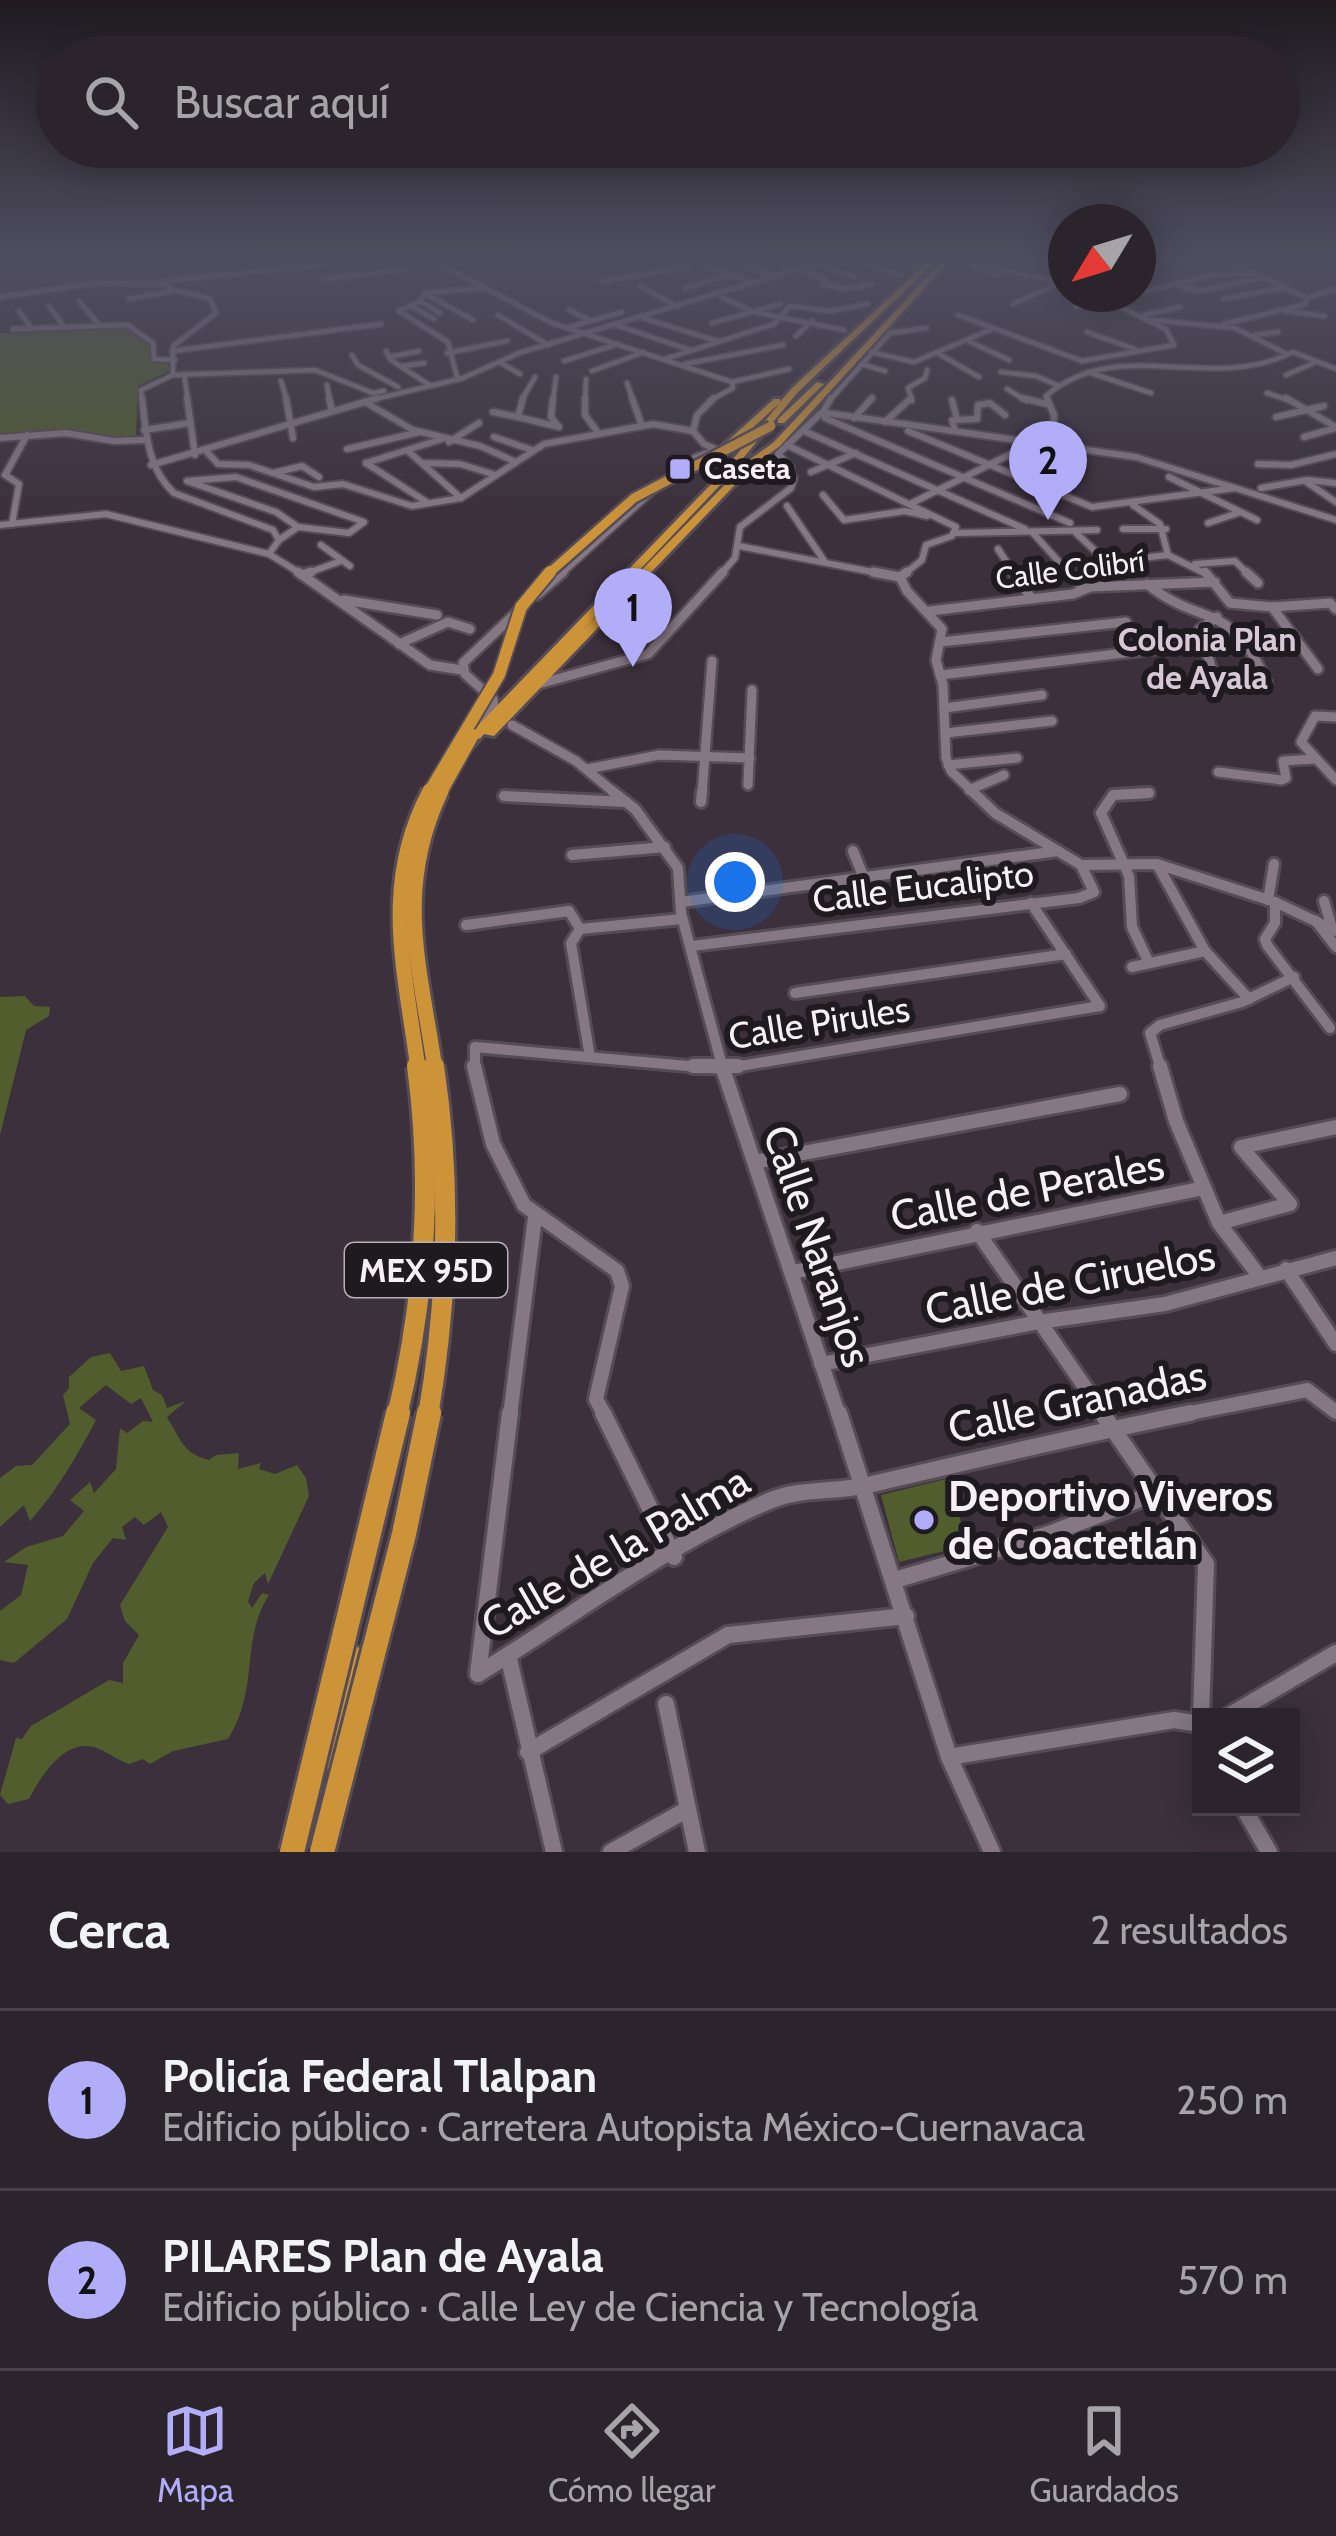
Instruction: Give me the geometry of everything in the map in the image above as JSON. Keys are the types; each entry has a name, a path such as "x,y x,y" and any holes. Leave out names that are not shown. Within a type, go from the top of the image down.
{"highway":[{"name":"MEX 95D","path":"304,1852 400,1450 421,1324 431,1172 400,907 417,819 440,777 501,706 760,437 795,386 842,347"},
{"path":"322,1852 417,1470 439,1340 448,1214 444,1142 411,896 414,856 424,822 509,674 538,596 643,499 749,445 854,347"},
{"path":"720,451 795,386 830,372 855,347"},
{"name":"MEX 95D","path":"333,1852 440,1372 451,1248 447,1145 414,899 431,817 452,777 752,461 777,444 864,347"},
{"path":"811,375 830,372"},
{"path":"292,1852 409,1368 424,1269 427,1142 396,905 404,842 424,792 500,672 517,617 531,593 636,496 749,445 795,386"}],"street":[{"path":"153,347 154,359 229,347"},
{"path":"173,374 175,347"},
{"path":"446,347 456,375"},
{"path":"447,353 475,347"},
{"path":"151,465 207,452 541,347"},
{"path":"564,361 609,347"},
{"path":"630,347 732,382 795,386"},
{"path":"683,347 693,351"},
{"path":"665,359 703,347"},
{"path":"681,364 770,347"},
{"path":"785,469 791,467 777,456 821,414 834,392 874,349 910,362 952,347"},
{"path":"982,347 1009,360"},
{"path":"1046,347 1082,361"},
{"path":"1129,347 1136,350"},
{"path":"1151,393 1084,371 1077,364 1169,347"},
{"path":"1276,347 1305,354 1336,369"},
{"path":"419,351 387,353 430,384"},
{"path":"599,434 584,415 589,375 644,352"},
{"path":"1053,442 1054,415 1046,396 1084,371 1130,364 1162,370 1263,367 1285,353"},
{"path":"939,354 979,377"},
{"path":"352,355 358,365 398,387"},
{"path":"498,362 520,374"},
{"path":"1286,375 1316,362"},
{"path":"403,366 424,363"},
{"path":"861,364 885,371"},
{"path":"279,540 265,526 173,494 151,465 141,389 173,374 290,369 322,371 373,393 430,384"},
{"path":"884,422 913,401 908,388 925,378 927,370"},
{"path":"1001,371 1040,376 1057,385"},
{"path":"184,374 195,455"},
{"path":"518,417 519,404 536,377"},
{"path":"556,377 551,417 567,438"},
{"path":"281,381 294,424 293,439"},
{"path":"720,451 704,444 693,431 693,419 704,403 733,388 732,382"},
{"path":"627,383 642,426"},
{"path":"327,385 332,411"},
{"path":"1006,389 1027,401 1047,404"},
{"path":"1267,393 1289,399 1336,428"},
{"path":"981,396 1005,415"},
{"path":"854,418 872,398"},
{"path":"952,400 957,419"},
{"path":"363,401 421,432 479,446 516,462"},
{"path":"955,430 952,420 976,419 977,406 990,403"},
{"path":"1276,418 1324,406"},
{"path":"493,412 559,427"},
{"path":"821,414 1053,442 1148,459 1336,520"},
{"path":"821,414 1070,523"},
{"path":"0,438 144,435 190,423"},
{"path":"428,503 366,463 446,441 479,423"},
{"path":"207,452 218,464 249,465 314,487 343,484 412,506 461,498 532,450 567,438 642,426 693,431"},
{"path":"882,442 910,428"},
{"path":"910,428 1104,509 1238,489"},
{"path":"1304,436 1336,428"},
{"path":"804,430 1029,530 1084,589"},
{"path":"347,449 421,432"},
{"path":"12,524 20,484 3,478 27,435"},
{"path":"494,437 532,450"},
{"path":"462,670 467,657 697,457 704,444"},
{"path":"787,446 942,517 956,532"},
{"path":"697,457 720,451"},
{"path":"408,452 461,498"},
{"path":"811,472 856,453"},
{"path":"1258,464 1291,465 1336,454"},
{"path":"912,502 1009,455 1062,473"},
{"path":"0,458 15,457"},
{"path":"542,683 648,654 736,558 740,527 791,488 794,478 773,460"},
{"path":"422,463 460,464 496,475"},
{"path":"1291,465 1336,502"},
{"path":"269,473 302,466 319,477"},
{"path":"1328,475 1336,483"},
{"path":"269,554 298,526 350,533 364,522 236,477 187,481 289,516 298,526"},
{"path":"1169,477 1257,520"},
{"path":"1261,488 1306,481 1336,483"},
{"path":"823,495 844,520 905,511 942,517"},
{"path":"0,500 17,498"},
{"path":"1130,504 1154,514 1166,529 1168,555"},
{"path":"787,506 826,564"},
{"path":"1208,523 1238,512"},
{"path":"0,525 106,514 269,554 305,574 399,644 441,670 462,670 493,698 494,706 442,761 440,777"},
{"path":"1123,529 1166,529"},
{"path":"900,578 922,560 926,545 956,532 1097,530"},
{"path":"1076,532 1107,562 1168,555 1195,564 1235,561 1258,584"},
{"path":"305,574 345,564 321,545"},
{"path":"739,546 900,578"},
{"path":"998,549 1032,599"},
{"path":"1195,564 1230,603 1330,604 1336,609"},
{"path":"900,578 902,587 930,610 942,629 936,660 948,765 1006,820 1081,865 1157,864 1272,901 1334,929"},
{"name":"Calle Colibrí","path":"930,610 1084,589 1215,582"},
{"path":"1147,584 1167,600 1217,617 1246,641 1267,683"},
{"path":"341,600 383,606 402,616 436,615"},
{"path":"1272,607 1318,669"},
{"path":"1202,683 1212,670 1200,629 1217,617"},
{"path":"399,644 448,622 470,629"},
{"path":"940,642 1126,622"},
{"path":"940,675 1159,649"},
{"path":"701,802 712,661"},
{"path":"748,785 752,690"},
{"path":"944,708 1042,695"},
{"path":"1336,717 1315,716 1301,742 1336,780"},
{"path":"946,733 1052,721"},
{"name":"Calle Naranjos","path":"512,725 587,769 626,802 665,847 682,880 682,919 722,1069 895,1580 949,1757 992,1852"},
{"path":"587,769 620,760 706,754 750,758"},
{"path":"948,765 1017,758"},
{"path":"1218,772 1282,780 1286,778 1283,761 1314,759"},
{"path":"620,760 632,775"},
{"path":"970,790 1004,775"},
{"path":"1149,793 1113,795 1103,804 1102,818 1129,876 1133,934 1149,963"},
{"path":"504,796 626,802"},
{"path":"572,855 665,847"},
{"path":"681,902 1058,850"},
{"path":"853,851 864,878"},
{"path":"1157,864 1205,951 1249,999"},
{"path":"1274,864 1275,923 1265,939 1330,1028"},
{"name":"Calle Eucalipto","path":"692,946 1090,896 1094,892 1081,865"},
{"path":"1324,901 1334,929"},
{"path":"795,993 1066,954 1031,903"},
{"path":"466,925 562,911 573,914 580,929"},
{"path":"580,929 682,919"},
{"path":"1314,919 1336,947"},
{"path":"580,929 571,943 590,1057"},
{"path":"1132,967 1205,951"},
{"name":"Calle Pirules","path":"535,1217 523,1203 489,1132 472,1057 475,1047 722,1069 1100,1006 1066,954"},
{"path":"1260,1277 1219,1223 1176,1121 1150,1034 1160,1025 1249,999 1294,977"},
{"path":"754,1162 1120,1094"},
{"path":"1219,1223 1290,1204 1241,1147 1336,1127"},
{"name":"Calle de Perales","path":"793,1271 1204,1188"},
{"path":"535,1217 617,1271 622,1286 596,1399 674,1557"},
{"name":"Calle de la Palma","path":"535,1217 478,1674 674,1557 717,1526 773,1499 817,1488 861,1487"},
{"path":"977,1231 1153,1494 1206,1564 1201,1708"},
{"name":"Calle de Ciruelos","path":"821,1364 1039,1322 1165,1304 1336,1258"},
{"path":"1286,1269 1336,1344"},
{"name":"Calle Granadas","path":"861,1487 982,1455 1307,1390 1336,1412"},
{"path":"895,1580 1049,1534 1153,1494"},
{"path":"528,1752 728,1634 906,1616"},
{"path":"1242,1708 1336,1653"},
{"path":"508,1654 554,1852"},
{"path":"666,1704 697,1852"},
{"path":"949,1757 1192,1721"},
{"path":"611,1852 653,1824 688,1809"},
{"path":"1248,1816 1268,1852"}],"green space":[{"path":"0,347 151,347 155,362 168,362 170,371 138,386 136,435 124,439 65,430 0,434"},
{"path":"25,996 34,1006 50,1007 49,1016 26,1030 0,1135 0,997"},
{"path":"110,1353 121,1371 144,1366 153,1390 162,1395 167,1408 186,1401 167,1417 193,1454 209,1460 239,1453 238,1469 261,1463 259,1469 275,1474 297,1465 306,1478 309,1496 268,1584 265,1573 254,1583 248,1601 252,1608 262,1593 269,1595 255,1629 244,1701 228,1739 173,1751 150,1764 143,1759 129,1764 94,1747 72,1749 54,1762 29,1799 8,1804 0,1795 16,1738 22,1739 31,1726 109,1680 123,1683 123,1663 139,1635 125,1621 120,1605 168,1527 161,1512 144,1525 135,1517 122,1527 126,1540 113,1538 93,1563 67,1619 14,1663 0,1660 0,1611 21,1595 28,1565 4,1562 26,1547 63,1536 84,1511 70,1500 90,1482 94,1493 116,1469 120,1428 127,1433 143,1421 153,1422 141,1398 131,1404 106,1385 79,1408 96,1420 49,1498 30,1521 24,1505 0,1527 0,1478 16,1466 32,1465 70,1424 63,1395 69,1377 91,1357"},
{"name":"Deportivo Viveros de Coactetlán","path":"946,1479 969,1545 899,1562 881,1495"}],"tunnel":[{"path":"723,451 773,460"}],"place":[{"name":"Caseta","path":"680,469"},
{"name":"PILARES Plan de Ayala","path":"1048,520"},
{"name":"Policía Federal Tlalpan","path":"633,667"},
{"name":"Deportivo Viveros de Coactetlán","path":"924,1520"}],"district":[{"name":"Colonia Plan de Ayala","path":"1207,658"}]}
